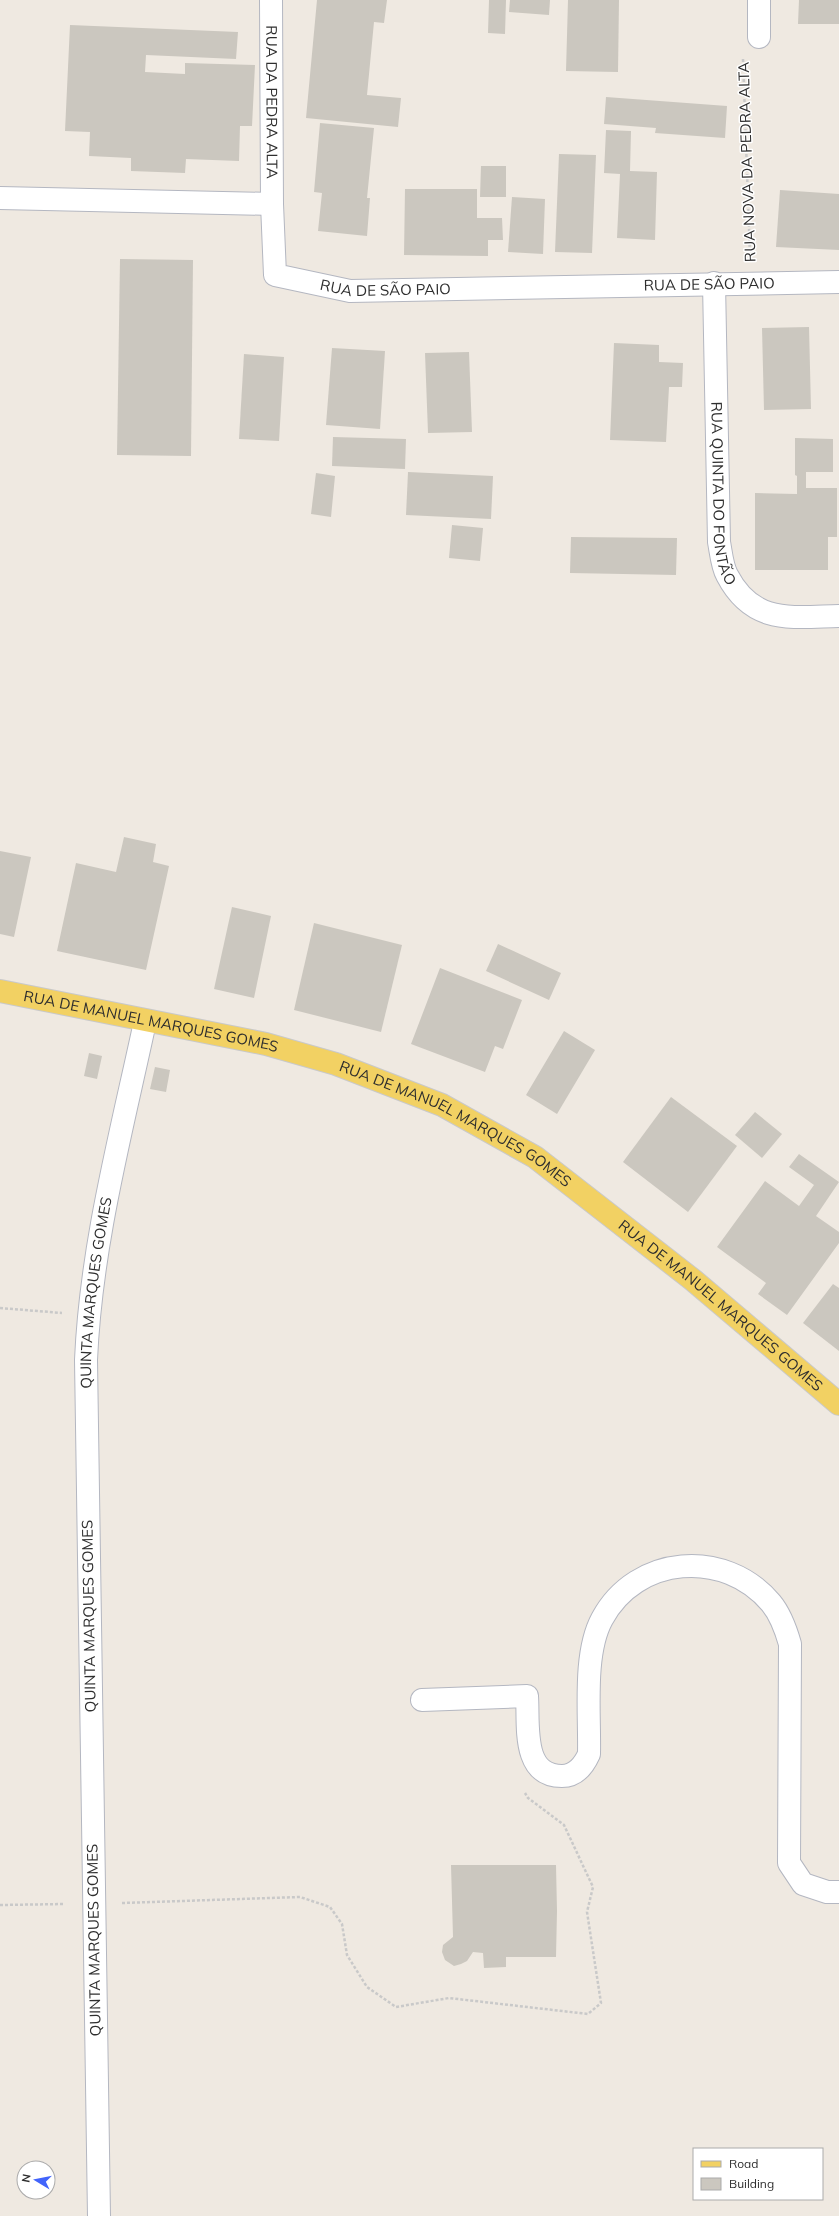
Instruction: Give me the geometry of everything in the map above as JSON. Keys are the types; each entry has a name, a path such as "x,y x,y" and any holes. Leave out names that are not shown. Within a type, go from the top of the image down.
{"main road":[{"name":"RUA DE MANUEL MARQUES GOMES","path":"0,991 145,1022 266,1044 336,1064 442,1105 535,1156 693,1280 839,1404"}],"street":[{"name":"RUA DA PEDRA ALTA","path":"271,0 272,204"},
{"path":"759,0 759,37"},
{"path":"1,197 272,204"},
{"name":"RUA DE SÃO PAIO","path":"272,204 275,275 350,291 751,282 839,282"},
{"name":"RUA QUINTA DO FONTÃO","path":"714,283 719,542 726,574 744,599 761,610 773,615 780,617 839,616"},
{"name":"QUINTA MARQUES GOMES","path":"99,2216 86,1432 88,1315 102,1213 145,1022"},
{"path":"422,1700 527,1696 530,1755 536,1765 544,1772 554,1776 566,1776 576,1772 584,1764 589,1754 590,1661 593,1639 602,1619 614,1600 631,1585 643,1578 670,1567 693,1565 715,1568 736,1575 755,1587 771,1604 783,1622 790,1644 789,1863 803,1884 827,1892 839,1892"}],"path":[{"name":"RUA NOVA DA PEDRA ALTA","path":"751,282 743,53 759,37"},
{"path":"0,1308 88,1315"},
{"path":"0,1905 94,1904 300,1897 330,1907 342,1924 347,1955 367,1987 396,2007 449,1998 588,2014 601,2004 587,1912 593,1887 564,1825 528,1798 522,1788"}],"building":[{"path":"317,0 387,0 384,23 374,22 367,95 401,98 398,127 306,118"},
{"path":"489,0 506,0 505,34 488,33"},
{"path":"510,0 550,0 549,15 509,12"},
{"path":"568,0 619,0 618,72 566,71"},
{"path":"799,0 839,0 839,24 798,24"},
{"path":"70,25 238,32 236,59 146,55 145,72 185,74 185,63 255,65 252,126 240,126 239,161 186,159 185,173 131,171 131,158 89,156 90,132 65,131"},
{"path":"606,97 727,106 725,138 655,133 656,128 604,124"},
{"path":"320,123 374,128 367,198 370,198 367,236 318,231 322,193 314,192"},
{"path":"606,130 631,131 630,171 657,172 655,240 617,238 620,174 604,173"},
{"path":"559,154 596,155 592,253 555,252"},
{"path":"481,166 506,166 506,197 480,197"},
{"path":"405,189 477,189 477,218 502,218 503,240 488,240 488,256 404,255"},
{"path":"780,190 839,194 839,250 776,247"},
{"path":"512,197 545,199 543,254 508,252"},
{"path":"120,259 193,260 191,456 117,455"},
{"path":"809,327 811,409 764,410 762,328"},
{"path":"614,343 659,345 659,362 683,363 682,387 669,387 666,442 610,440"},
{"path":"332,348 385,351 380,429 326,425"},
{"path":"469,352 472,432 428,433 425,353"},
{"path":"244,354 284,357 279,441 239,439"},
{"path":"333,437 406,439 405,469 332,466"},
{"path":"795,438 833,439 833,472 806,472 806,488 837,488 837,537 828,537 828,570 755,570 755,493 797,494 797,476 795,475"},
{"path":"408,472 493,476 491,519 406,515"},
{"path":"316,473 335,476 331,517 311,514"},
{"path":"452,525 483,528 480,561 449,558"},
{"path":"571,537 677,538 676,575 570,573"},
{"path":"124,837 156,844 153,862 169,866 146,970 57,951 76,863 116,872"},
{"path":"0,851 31,857 14,937 0,934"},
{"path":"232,907 271,916 254,998 214,989"},
{"path":"314,923 402,945 381,1032 294,1010"},
{"path":"498,944 561,973 549,1000 486,971"},
{"path":"440,968 522,1000 503,1049 495,1046 485,1072 411,1044"},
{"path":"564,1031 595,1050 557,1114 526,1095"},
{"path":"89,1053 102,1056 97,1079 84,1076"},
{"path":"155,1067 170,1070 166,1092 150,1089"},
{"path":"671,1097 737,1146 688,1212 623,1162"},
{"path":"755,1112 782,1134 762,1158 735,1135"},
{"path":"799,1154 839,1182 816,1216 839,1232 839,1243 787,1315 758,1294 766,1283 717,1247 765,1181 799,1206 814,1185 789,1167"},
{"path":"833,1284 839,1288 839,1351 803,1323"},
{"path":"451,1865 556,1865 556,1957 506,1957 506,1967 484,1968 483,1953 473,1952 467,1961 454,1966 445,1960 442,1952 443,1945 453,1937"}]}
